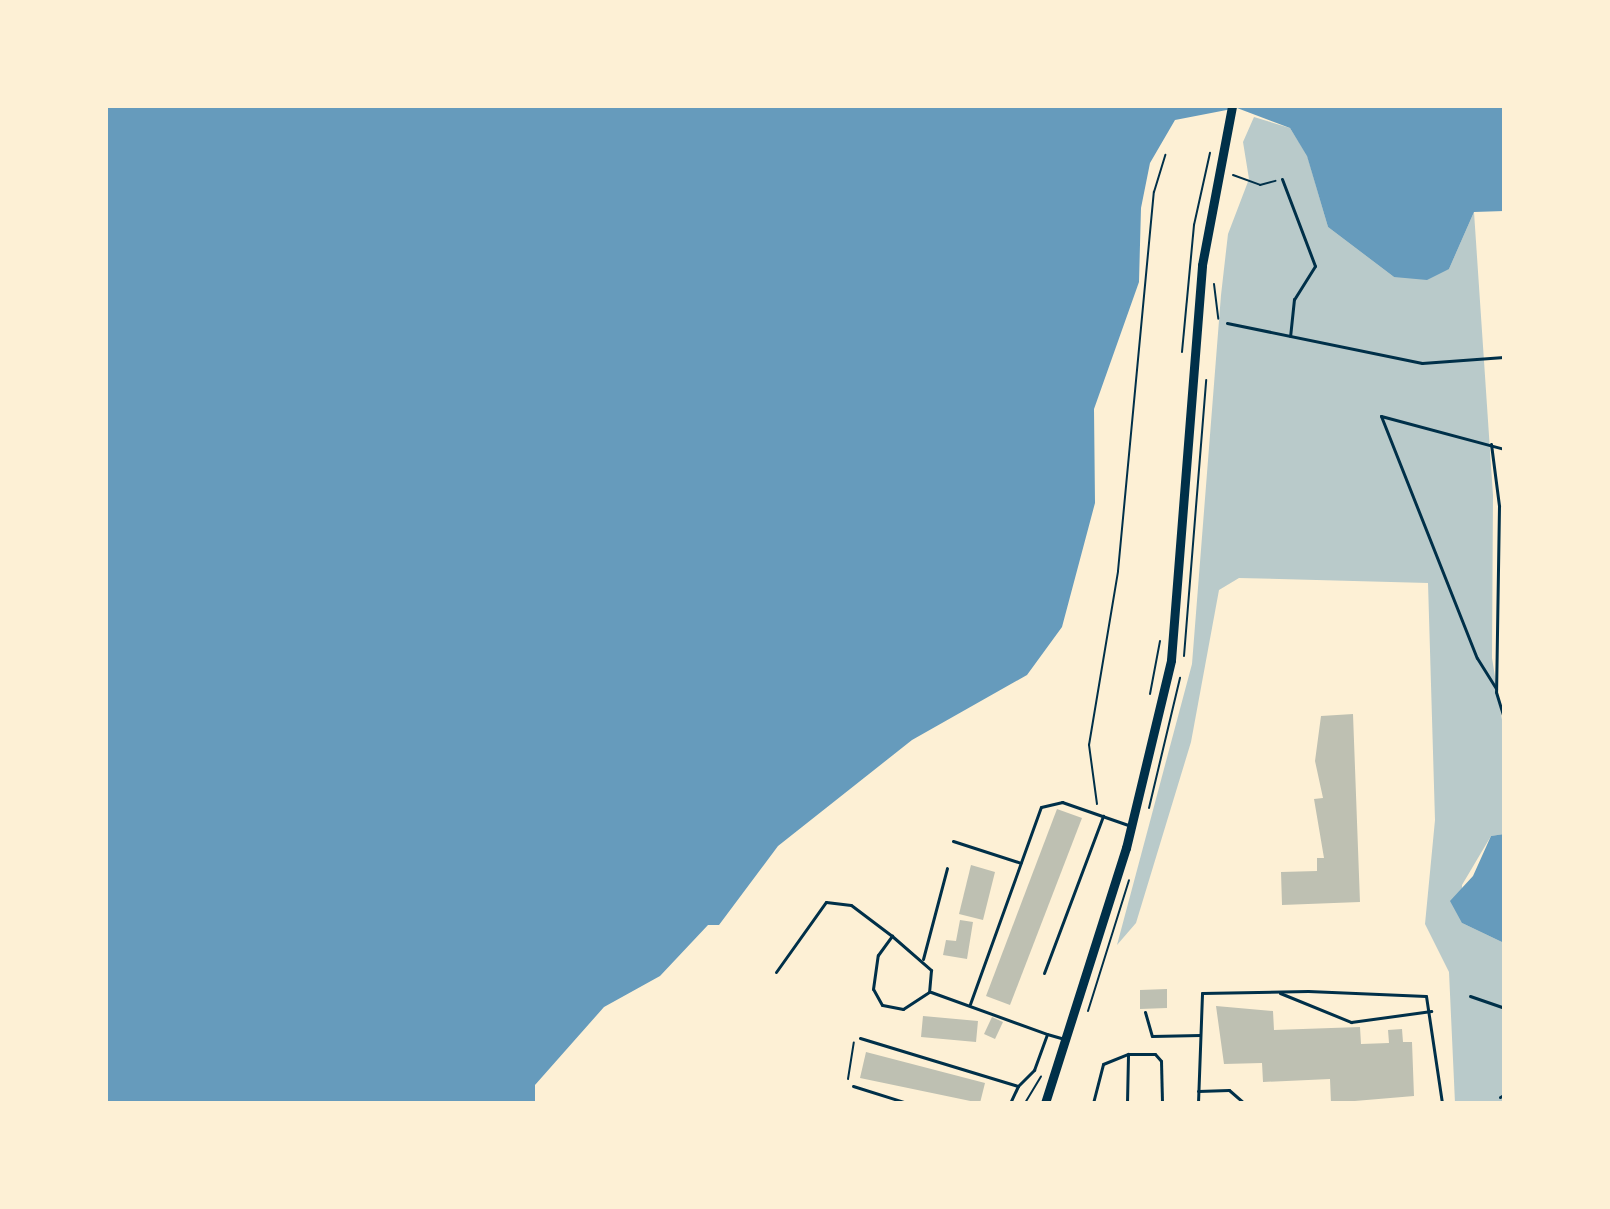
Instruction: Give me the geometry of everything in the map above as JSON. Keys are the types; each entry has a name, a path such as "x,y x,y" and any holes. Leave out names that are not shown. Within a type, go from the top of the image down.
{"main road":[{"path":"1045,1103 1132,826 1180,593 1202,265 1223,173 1232,106"}],"lane":[{"path":"1282,179 1315,266 1294,299 1290,336"},
{"path":"1227,323 1422,363 1504,357"},
{"path":"1496,688 1477,658 1381,416 1504,449"},
{"path":"1491,444 1499,506 1496,688 1504,718"},
{"path":"970,1004 1021,863 1047,802 1132,826"},
{"path":"1044,973 1103,816"},
{"path":"953,841 1021,863"},
{"path":"923,959 947,868"},
{"path":"776,972 826,902 851,905 923,959 931,970 929,992"},
{"path":"892,936 873,970 877,999 903,1009 929,992 1066,1039"},
{"path":"1277,992 1351,1022 1431,1011"},
{"path":"1198,1103 1202,993 1277,992 1426,996 1431,1011 1442,1103"},
{"path":"1470,996 1504,1008"},
{"path":"1145,1012 1152,1036 1200,1035"},
{"path":"1010,1103 1018,1086 1034,1070 1047,1034"},
{"path":"860,1038 1018,1086"},
{"path":"1127,1103 1128,1054"},
{"path":"1093,1103 1103,1064 1128,1054 1155,1054 1161,1061 1162,1103"},
{"path":"853,1086 905,1103"},
{"path":"1198,1091 1229,1090 1244,1103"}],"path":[{"path":"1103,816 1089,745 1118,571 1154,192 1165,155"},
{"path":"1182,355 1194,225 1208,164"},
{"path":"1223,173 1260,185 1282,179"},
{"path":"1211,282 1220,289 1218,319 1227,323"},
{"path":"1148,701 1161,635"},
{"path":"853,1086 847,1072 860,1038"},
{"path":"1025,1103 1047,1065"}],"shaded area":[{"path":"1254,117 1290,128 1307,155 1328,227 1394,277 1449,269 1474,212 1493,495 1492,658 1504,732 1504,834 1491,836 1462,885 1462,923 1504,943 1504,1103 1455,1103 1449,972 1425,924 1435,820 1428,583 1239,578 1219,590 1191,742 1136,923 1117,945 1192,664 1221,295 1228,234 1249,179 1243,142"}],"water":[{"path":"106,106 1504,106 1504,211 1474,212 1449,269 1427,280 1394,277 1328,227 1307,156 1290,128 1237,108 1175,120 1150,163 1141,208 1139,282 1094,409 1095,503 1062,627 1027,675 912,740 778,846 719,925 708,925 660,976 604,1007 535,1085 535,1103 106,1103"},
{"path":"1504,834 1504,943 1462,923 1450,901 1473,876 1491,836"}],"building":[{"path":"1353,714 1360,902 1282,905 1281,872 1317,871 1317,858 1324,858 1314,799 1323,798 1315,761 1321,716"},
{"path":"1057,809 1082,818 1010,1005 986,996"},
{"path":"971,865 995,872 983,920 959,914"},
{"path":"960,920 973,922 967,959 943,955 946,940 956,941"},
{"path":"1167,989 1167,1008 1140,1009 1140,990"},
{"path":"1216,1006 1273,1011 1274,1030 1360,1027 1361,1044 1389,1043 1388,1030 1402,1029 1403,1042 1412,1042 1414,1096 1331,1103 1330,1079 1263,1082 1262,1063 1224,1064"},
{"path":"923,1016 978,1021 976,1042 921,1037"},
{"path":"992,1017 1003,1022 995,1039 984,1034"},
{"path":"866,1052 985,1083 980,1103 860,1078"}]}
